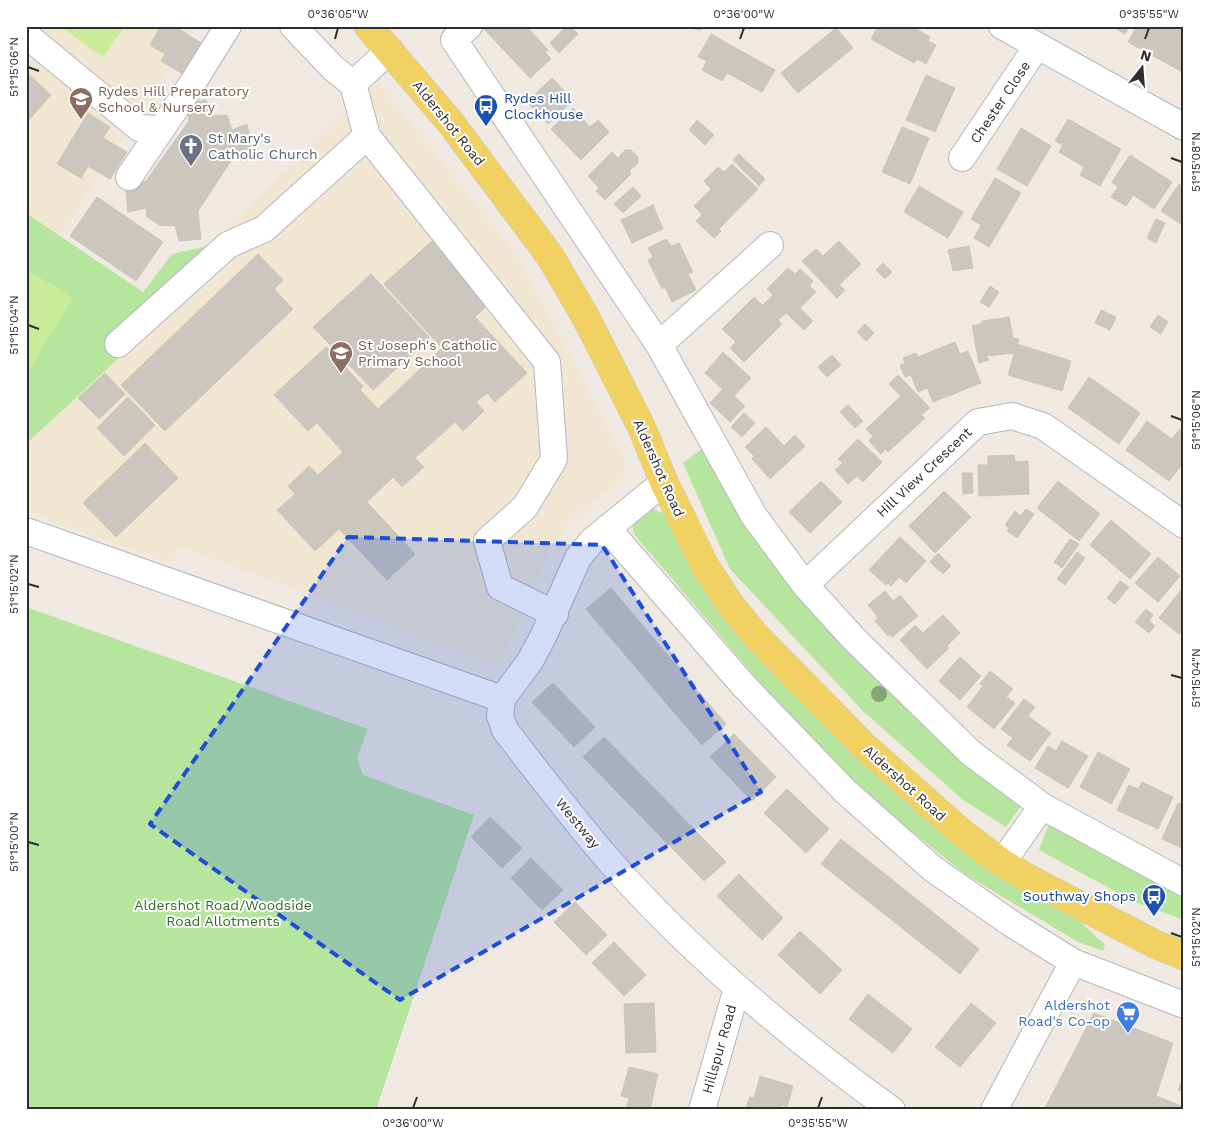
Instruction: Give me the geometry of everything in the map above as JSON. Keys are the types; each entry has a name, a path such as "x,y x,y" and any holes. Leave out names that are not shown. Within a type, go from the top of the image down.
{"main road":[{"name":"Aldershot Road","path":"368,26 450,122 550,256 585,316 628,401 664,482 705,566 729,603 756,636 863,745 961,832 1002,863 1155,944 1184,956"}],"street":[{"path":"129,177 228,26"},
{"path":"293,26 333,68 353,84 367,136 547,362 554,459 525,506 487,542 500,587 554,614"},
{"path":"1002,26 1184,127"},
{"path":"462,33 659,344 754,516 805,585 854,639 971,753 1042,806 1184,883"},
{"path":"26,35 139,128 161,130"},
{"name":"Chester Close","path":"962,158 1037,46"},
{"path":"353,84 390,50"},
{"path":"118,344 228,245 264,229 367,136"},
{"path":"659,344 770,245"},
{"name":"Hill View Crescent","path":"805,585 978,422 1012,416 1043,426 1184,525"},
{"path":"26,531 502,699 530,661 554,614 578,558 607,528 664,482"},
{"path":"607,528 744,686 845,791 933,869 1012,924 1073,962 1184,1005"},
{"name":"Westway","path":"502,699 500,716 505,730 566,809 640,893 737,988 832,1066 892,1110"},
{"path":"1002,863 1042,806"},
{"path":"994,1110 1073,962"},
{"name":"Hillspur Road","path":"702,1110 737,988"}],"highlighted area":[{"path":"348,537 602,545 761,792 400,1000 150,824"}],"shaded area":[{"name":"Rydes Hill Preparatory School & Nursery","path":"26,26 196,26 60,236 26,213"},
{"name":"St Joseph's Catholic Primary School","path":"378,82 519,259 625,460 623,476 571,521 553,544 499,665 179,546 172,564 26,511 26,444 178,303 208,246"}],"green space":[{"path":"59,26 125,26 103,57"},
{"path":"26,213 143,292 172,254 208,246 178,303 26,444"},
{"path":"26,269 73,298 26,375"},
{"path":"703,448 746,515 1021,806 1006,827 963,800 862,710 730,569 683,463"},
{"path":"651,508 671,517 717,610 813,714 886,785 967,851 1072,914 1105,945 1103,951 1078,942 965,874 885,810 802,732 634,534 632,524"},
{"name":"Aldershot Road/Woodside Road Allotments","path":"26,607 368,729 357,757 363,775 474,815 376,1110 26,1110"},
{"path":"1051,819 1184,893 1184,920 1135,902 1039,850"}],"building":[{"path":"161,26 174,26 206,46 188,77 161,61 165,54 150,45"},
{"path":"487,26 526,26 548,50 545,52 551,59 530,78 484,29"},
{"path":"567,26 570,26 578,34 559,53 550,43"},
{"path":"676,26 701,26 701,30"},
{"path":"878,26 911,26 930,37 928,41 936,45 926,64 917,59 914,63 871,39"},
{"path":"1111,26 1129,26 1125,34"},
{"path":"1137,26 1173,26 1184,32 1184,73 1128,42"},
{"path":"836,28 853,48 798,93 781,73"},
{"path":"711,34 775,70 762,92 727,73 722,81 702,70 707,61 698,57"},
{"path":"26,72 51,95 26,123"},
{"path":"926,75 955,88 935,132 906,120"},
{"path":"552,78 573,100 548,124 527,102"},
{"name":"St Mary's Catholic Church","path":"206,100 212,116 227,115 232,130 247,124 252,148 236,153 198,211 201,239 179,241 175,226 159,225 147,217 146,208 128,212 125,184 146,181 189,121 187,103"},
{"path":"573,108 590,127 598,120 609,132 581,160 551,129"},
{"path":"88,113 110,127 103,138 127,152 110,179 88,166 81,178 57,164"},
{"path":"1068,119 1121,149 1100,186 1080,175 1084,167 1059,152 1063,145 1055,141"},
{"path":"697,120 714,135 705,145 689,130"},
{"path":"902,127 929,138 910,184 882,172"},
{"path":"1021,128 1051,146 1027,186 997,169"},
{"path":"625,150 631,150 638,157 638,163 629,171 631,174 605,200 596,191 599,188 588,176 612,152 618,158"},
{"path":"739,154 765,179 759,186 733,160"},
{"path":"1130,155 1172,182 1154,209 1133,195 1126,206 1111,197 1118,187 1112,182"},
{"path":"732,164 758,189 719,229 721,231 714,238 696,221 702,214 694,206 711,189 704,181 718,167 724,172"},
{"path":"995,178 1021,193 989,247 974,238 981,225 971,219"},
{"path":"1179,184 1184,187 1184,226 1161,211"},
{"path":"919,186 963,212 948,238 904,212"},
{"path":"633,187 641,196 623,213 614,204"},
{"path":"97,197 163,242 136,281 70,236"},
{"path":"653,205 663,229 632,243 621,220"},
{"path":"1156,219 1165,223 1156,243 1147,238"},
{"path":"666,239 671,246 679,243 693,272 688,274 696,290 672,302 665,287 662,289 648,260 653,257 648,248"},
{"path":"432,241 489,304 441,347 384,284"},
{"path":"839,241 861,264 839,285 845,290 837,298 802,261 816,249 823,256"},
{"path":"969,246 973,268 953,271 948,250"},
{"path":"258,254 283,280 274,289 293,309 165,431 121,385"},
{"path":"883,263 892,272 885,279 876,270"},
{"path":"788,268 795,274 800,269 813,281 809,286 816,292 800,308 813,321 804,330 786,313 778,320 763,305 773,295 767,289"},
{"path":"371,274 430,338 373,390 313,327"},
{"path":"990,286 999,292 989,307 980,302"},
{"path":"754,297 782,324 744,362 730,348 736,342 722,329"},
{"path":"1101,310 1116,317 1110,330 1095,323"},
{"path":"1158,315 1168,322 1161,334 1150,327"},
{"path":"475,317 527,373 495,402 487,393 476,402 484,411 463,431 455,422 415,458 424,467 402,487 393,477 367,502 415,554 387,580 339,529 315,551 277,510 295,494 288,486 309,466 318,475 343,452 317,423 308,431 274,395 326,347 363,386 360,390 378,409"},
{"path":"1009,317 1013,338 1019,339 1015,353 986,356 989,360 979,363 972,326 983,323 982,321"},
{"path":"865,324 874,333 866,341 857,332"},
{"path":"955,342 960,354 968,351 981,383 933,402 927,388 918,392 911,375 905,377 900,365 905,363 903,358 916,353 918,357"},
{"path":"1017,344 1071,361 1062,391 1008,375"},
{"path":"723,352 751,378 732,398 705,373"},
{"path":"832,355 841,365 827,377 818,367"},
{"path":"105,373 125,394 99,419 78,398"},
{"path":"898,375 930,408 921,415 925,418 888,452 885,449 881,454 869,441 873,436 866,429 901,396 889,384"},
{"path":"1089,377 1140,413 1119,444 1068,408"},
{"path":"723,389 732,398 734,396 745,406 730,422 710,403"},
{"path":"128,397 155,425 124,456 97,428"},
{"path":"848,405 863,421 855,428 840,412"},
{"path":"744,413 755,423 742,437 731,427"},
{"path":"1147,421 1172,439 1180,429 1184,432 1184,462 1169,481 1126,450"},
{"path":"766,427 784,446 795,435 805,446 770,479 752,459 754,456 745,447"},
{"path":"858,439 882,462 863,482 857,476 848,484 835,470 843,463 838,459"},
{"path":"145,443 178,478 116,537 83,503"},
{"path":"1014,455 1015,462 1028,461 1029,494 979,496 978,465 988,465 988,456"},
{"path":"962,473 972,473 973,493 963,494"},
{"path":"821,481 842,502 810,533 789,512"},
{"path":"1058,481 1100,514 1079,541 1037,508"},
{"path":"944,491 971,517 935,553 909,526"},
{"path":"1026,509 1034,514 1017,538 1007,531 1009,528 1005,525 1015,511 1020,516"},
{"path":"1111,520 1151,554 1130,579 1090,545"},
{"path":"900,537 926,561 906,583 899,577 891,586 888,583 886,585 869,570"},
{"path":"1070,539 1079,544 1062,568 1054,562"},
{"path":"1077,552 1085,558 1065,585 1057,579"},
{"path":"938,553 951,566 943,574 930,562"},
{"path":"1158,557 1180,576 1158,602 1135,583"},
{"path":"1120,581 1129,587 1115,604 1107,598"},
{"path":"1184,586 1184,629 1179,634 1159,618"},
{"path":"611,588 726,724 702,745 586,609"},
{"path":"885,591 893,601 900,595 918,616 892,637 890,634 888,636 875,621 878,617 868,605"},
{"path":"1146,609 1153,615 1149,621 1155,626 1149,633 1135,622"},
{"path":"943,615 960,633 947,646 949,648 927,669 900,640 915,625 923,633"},
{"path":"960,657 981,676 960,700 939,681"},
{"path":"990,671 1013,689 1006,697 1015,703 994,729 967,707 983,686 980,684"},
{"path":"553,683 595,727 574,747 532,702"},
{"path":"1024,699 1035,707 1028,716 1051,733 1030,761 1007,745 1013,738 1001,729"},
{"path":"734,734 776,777 752,801 710,757"},
{"path":"604,737 726,862 704,881 583,757"},
{"path":"1062,741 1088,756 1068,788 1035,768 1048,746 1056,751"},
{"path":"1098,752 1130,769 1111,804 1080,787"},
{"path":"1142,782 1173,797 1158,829 1117,810 1129,785 1138,789"},
{"path":"787,789 829,829 806,853 764,813"},
{"path":"1178,803 1184,805 1184,849 1162,839"},
{"path":"490,817 522,848 502,868 471,837"},
{"path":"841,839 979,949 960,974 821,864"},
{"path":"531,858 563,890 542,910 511,878"},
{"path":"739,874 783,918 762,940 717,896"},
{"path":"575,902 607,935 586,955 554,922"},
{"path":"800,931 842,970 820,994 778,955"},
{"path":"614,942 646,975 624,996 592,963"},
{"path":"868,994 912,1029 893,1053 849,1019"},
{"path":"654,1003 656,1052 626,1053 624,1004"},
{"path":"971,1003 996,1023 960,1067 935,1047"},
{"path":"1094,1013 1173,1043 1156,1096 1184,1107 1184,1110 1044,1110"},
{"path":"629,1067 658,1074 650,1109 654,1110 626,1110 629,1098 621,1096"},
{"path":"1184,1074 1184,1092 1178,1090"},
{"path":"760,1076 793,1086 787,1107 782,1105 781,1110 745,1110 750,1097 754,1098"}],"place":[{"name":"Rydes Hill Preparatory School & Nursery","path":"81,120"},
{"name":"Rydes Hill Clockhouse","path":"486,127"},
{"name":"St Mary's Catholic Church","path":"191,167"},
{"name":"St Joseph's Catholic Primary School","path":"341,374"},
{"name":"Southway Shops","path":"1154,917"},
{"name":"Aldershot Road's Co-op","path":"1128,1034"}]}
